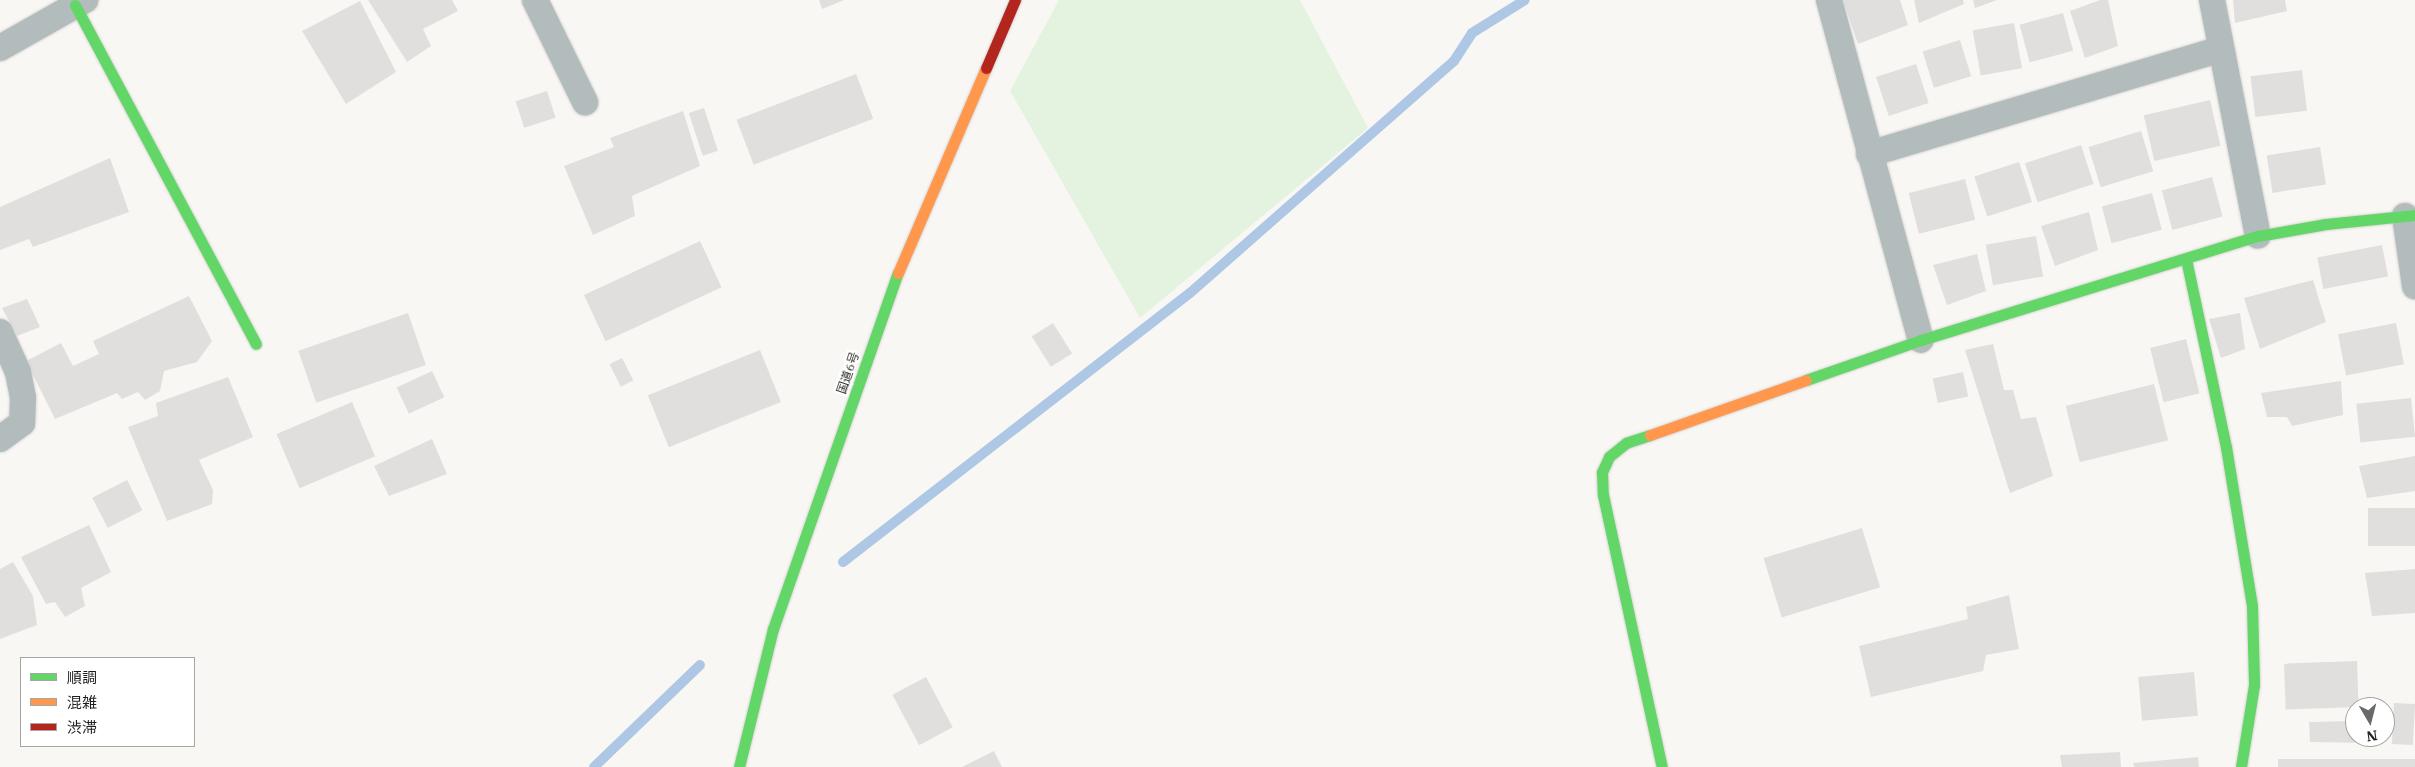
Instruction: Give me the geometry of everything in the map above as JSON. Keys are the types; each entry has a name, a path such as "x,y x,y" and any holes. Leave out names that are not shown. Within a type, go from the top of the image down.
{"main road":[{"name":"国道6号","path":"739,767 773,629 903,260 1015,0"},
{"path":"80,3 256,344"},
{"path":"1662,767 1606,520 1602,472 1609,457 1626,443 1921,340 2258,236 2326,224 2410,216"},
{"path":"2186,259 2226,447 2252,606 2254,685 2241,767"}],"street":[{"path":"535,0 584,102"},
{"path":"1829,0 1869,154 1921,340"},
{"path":"2212,0 2258,236"},
{"path":"0,48 80,3"},
{"path":"1869,154 2221,49"},
{"path":"2410,216 2415,286"},
{"path":"0,332 18,372 23,398 22,423 0,439"}],"green space":[{"path":"1059,0 1300,0 1368,128 1140,318 1010,91"}],"building":[{"path":"368,0 452,0 458,11 423,29 431,46 407,62"},
{"path":"819,0 844,0 822,9"},
{"path":"1843,0 1900,0 1908,25 1858,44"},
{"path":"1914,0 1963,0 1964,4 1919,23"},
{"path":"1973,0 1997,0 1975,8"},
{"path":"2100,0 2108,0 2118,46 2085,58 2070,11"},
{"path":"2233,0 2285,0 2287,11 2235,23"},
{"path":"360,1 396,72 346,104 302,31"},
{"path":"2063,13 2073,51 2030,62 2020,25"},
{"path":"2014,23 2022,68 1981,76 1973,30"},
{"path":"1960,40 1971,76 1934,88 1923,51"},
{"path":"1916,64 1929,103 1889,116 1876,77"},
{"path":"2302,70 2307,111 2255,117 2250,76"},
{"path":"856,74 873,119 754,165 737,120"},
{"path":"547,91 556,118 524,128 516,101"},
{"path":"2210,100 2221,146 2154,161 2144,115"},
{"path":"704,108 718,151 703,156 689,113"},
{"path":"683,111 700,166 632,196 635,216 593,235 564,166 614,147 610,138"},
{"path":"2141,131 2153,171 2101,187 2088,147"},
{"path":"2081,145 2094,184 2038,202 2025,163"},
{"path":"2320,147 2326,185 2273,193 2267,155"},
{"path":"110,158 129,212 33,247 29,239 0,250 0,207"},
{"path":"2019,162 2032,202 1987,216 1974,177"},
{"path":"2212,177 2223,217 2172,230 2162,190"},
{"path":"1965,179 1975,220 1919,234 1909,193"},
{"path":"2152,193 2162,230 2112,243 2102,206"},
{"path":"2089,212 2098,250 2055,266 2041,226"},
{"path":"2036,236 2043,276 1993,285 1986,245"},
{"path":"700,241 722,287 606,341 584,295"},
{"path":"2382,245 2388,276 2323,289 2317,258"},
{"path":"1977,254 1986,291 1947,305 1933,265"},
{"path":"2313,280 2326,322 2260,349 2244,298"},
{"path":"189,296 212,341 197,362 164,371 160,391 145,400 138,392 122,399 117,393 55,419 26,361 61,343 73,366 99,354 93,341"},
{"path":"27,299 40,327 17,336 2,308"},
{"path":"408,313 426,365 316,403 298,351"},
{"path":"2240,313 2245,349 2221,358 2209,319"},
{"path":"1053,323 1072,354 1051,367 1032,336"},
{"path":"2396,323 2404,364 2346,375 2338,334"},
{"path":"2186,339 2200,393 2164,402 2150,348"},
{"path":"1993,344 2004,390 2013,390 2021,419 2036,417 2053,476 2010,493 1965,350"},
{"path":"760,350 781,402 669,447 648,395"},
{"path":"622,358 633,380 621,387 610,364"},
{"path":"432,371 444,397 409,414 397,387"},
{"path":"1963,372 1968,396 1938,403 1933,378"},
{"path":"228,377 253,437 199,460 213,490 212,504 167,521 128,427 158,416 156,403"},
{"path":"2341,381 2343,415 2292,426 2287,417 2267,417 2261,393"},
{"path":"2154,384 2168,440 2080,462 2066,406"},
{"path":"2411,398 2415,437 2360,443 2356,404"},
{"path":"352,402 375,456 300,488 277,434"},
{"path":"432,439 447,474 389,496 374,466"},
{"path":"2415,456 2415,491 2367,498 2359,466"},
{"path":"127,480 142,510 108,528 92,498"},
{"path":"2368,508 2415,508 2415,546 2368,546"},
{"path":"89,525 111,572 81,588 85,606 65,617 55,602 46,604 21,557"},
{"path":"1862,528 1880,587 1782,617 1764,558"},
{"path":"13,562 33,596 37,625 0,639 0,569"},
{"path":"2415,569 2415,613 2372,616 2365,573"},
{"path":"2009,595 2019,649 1986,655 1983,671 1871,697 1859,646 1968,619 1966,607"},
{"path":"2357,661 2358,697 2345,697 2345,707 2286,710 2284,664"},
{"path":"2194,672 2198,716 2142,721 2138,677"},
{"path":"926,677 953,727 919,745 892,695"},
{"path":"2395,703 2415,704 2413,745 2395,744"},
{"path":"2345,721 2345,743 2310,742 2309,722"},
{"path":"994,751 1002,767 962,767"},
{"path":"2120,752 2121,767 2062,767 2060,755"},
{"path":"2198,757 2199,767 2134,767 2133,763"},
{"path":"2278,759 2415,759 2415,767 2278,767"}],"waterway":[{"path":"843,562 1190,293 1454,61 1472,33 1525,0"},
{"path":"594,767 700,665"}],"traffic: fast":[{"path":"75,5 256,344"},
{"path":"1806,380 1921,340 2258,236 2326,224 2415,215"},
{"path":"2186,259 2226,447 2252,606 2254,685 2241,767"},
{"path":"739,767 773,629 898,273"},
{"path":"1650,435 1626,443 1609,457 1602,472 1603,495 1662,767"}],"traffic: slow":[{"path":"898,273 986,68"},
{"path":"1650,435 1806,380"}],"traffic: jam":[{"path":"986,68 1015,0"}]}
